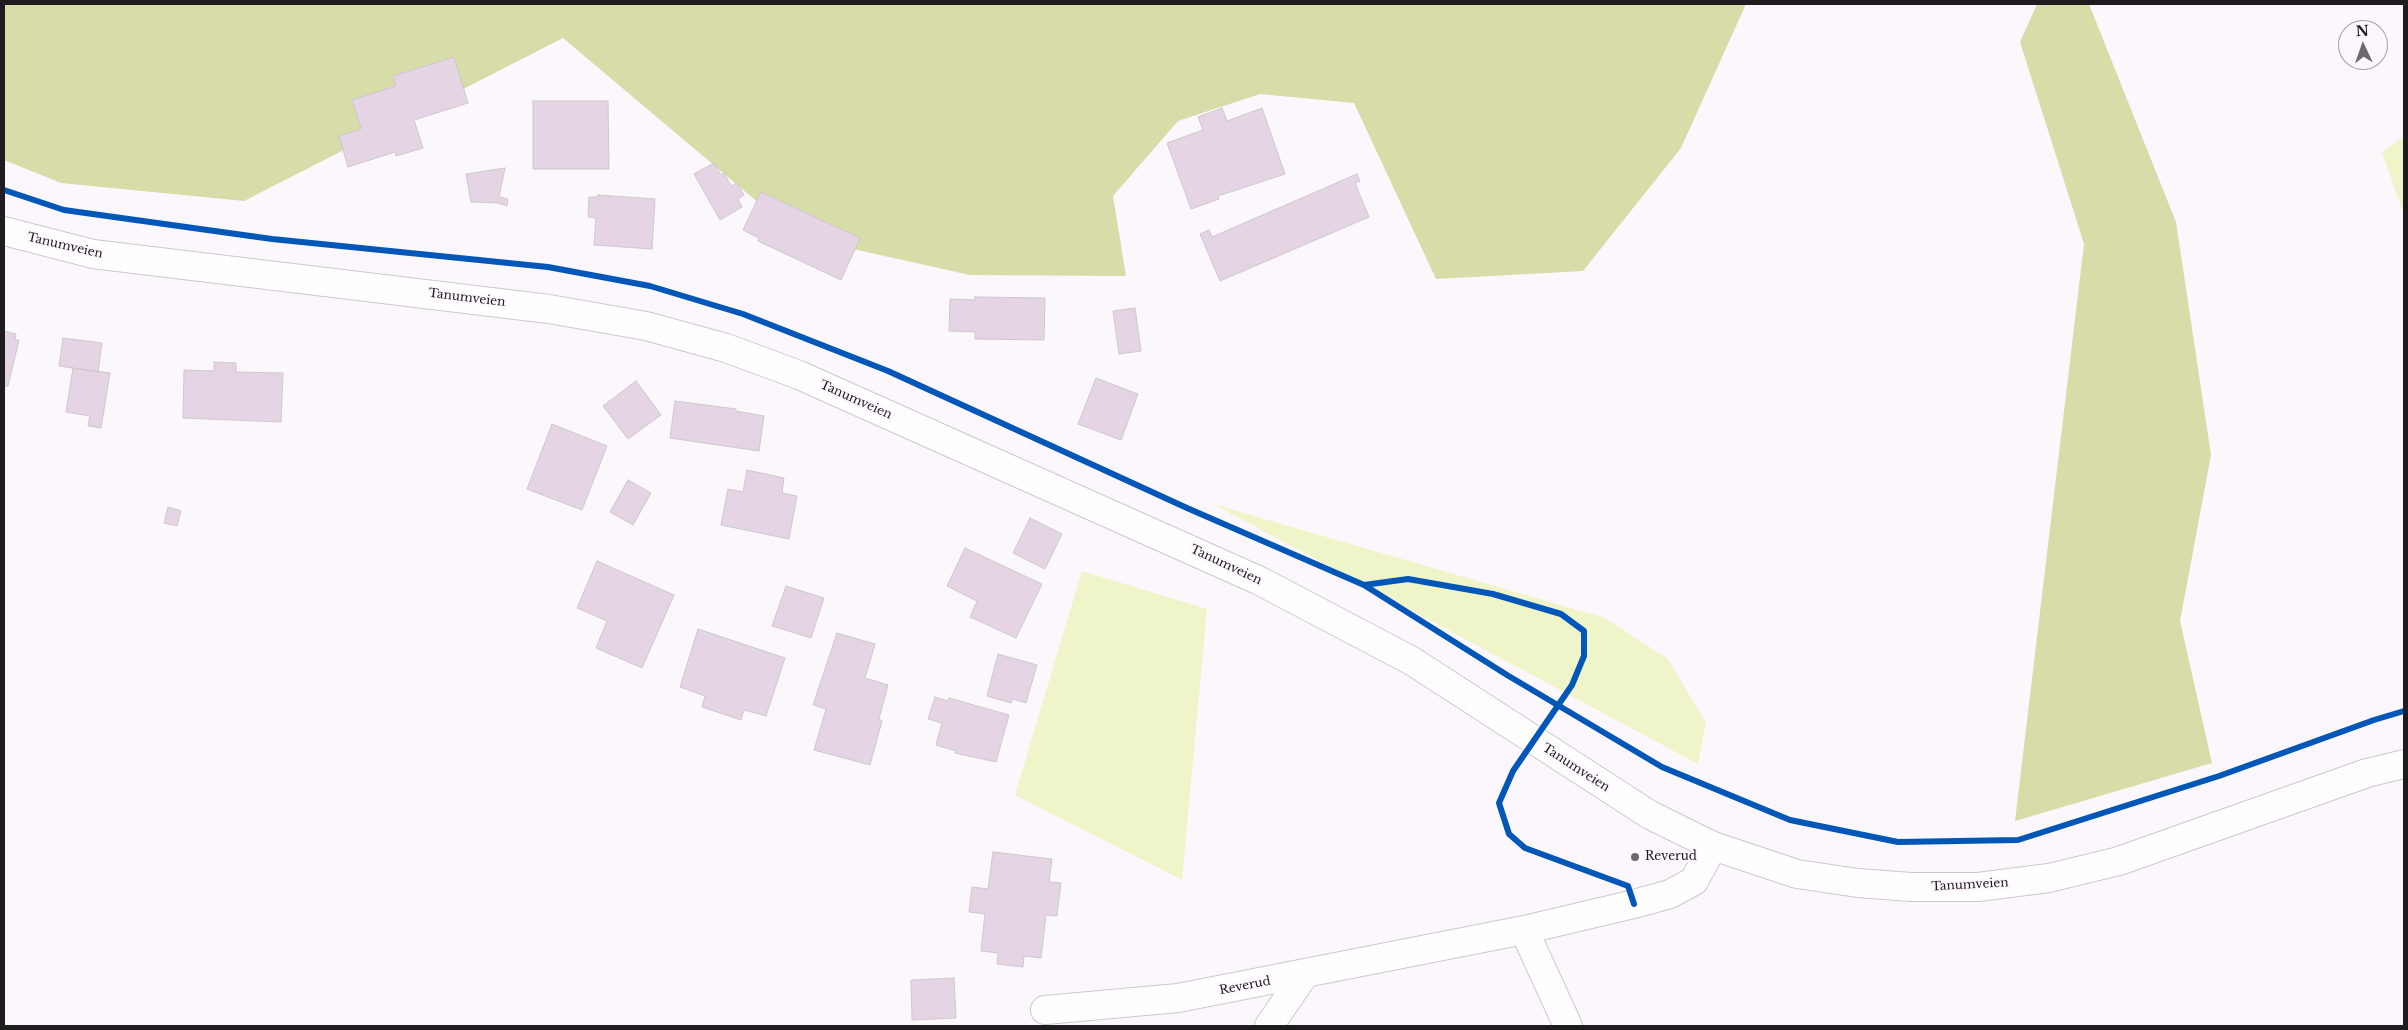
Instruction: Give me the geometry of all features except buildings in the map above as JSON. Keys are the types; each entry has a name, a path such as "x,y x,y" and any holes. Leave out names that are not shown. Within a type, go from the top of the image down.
{"main road":[{"name":"Tanumveien","path":"4,231 36,241 102,255 548,309 646,326 732,350 799,375 1260,581 1412,661 1650,815 1713,846 1798,874 1858,883 1911,887 1978,887 2049,878 2118,861 2367,773 2404,764"},
{"name":"Reverud","path":"1045,1010 1178,998 1304,975 1524,930 1670,894 1694,881 1713,846"},
{"path":"1524,930 1568,1026"},
{"path":"1269,1026 1304,975"}],"green space":[{"path":"4,4 1746,4 1681,148 1583,271 1436,279 1354,103 1260,94 1178,121 1113,196 1126,276 970,275 799,237 563,38 244,201 61,183 4,160"},
{"path":"2037,4 2089,4 2176,222 2211,455 2180,621 2212,763 2015,821 2084,244 2020,42"},
{"path":"2404,136 2404,215 2382,152"},
{"path":"1213,504 1605,618 1668,659 1706,723 1698,764"},
{"path":"1082,571 1207,609 1182,880 1015,795"}],"cycle path":[{"path":"4,190 64,210 272,239 548,267 650,286 743,314 888,371 1187,508 1364,585 1507,675 1662,767 1790,820 1898,842 2018,840 2219,776 2404,711"},
{"path":"1364,585 1408,579 1493,594 1561,614 1584,631 1584,656 1572,685 1513,771 1499,803 1509,834 1525,848 1628,886 1634,904"}],"place":[{"name":"Reverud","path":"1635,857"}]}
